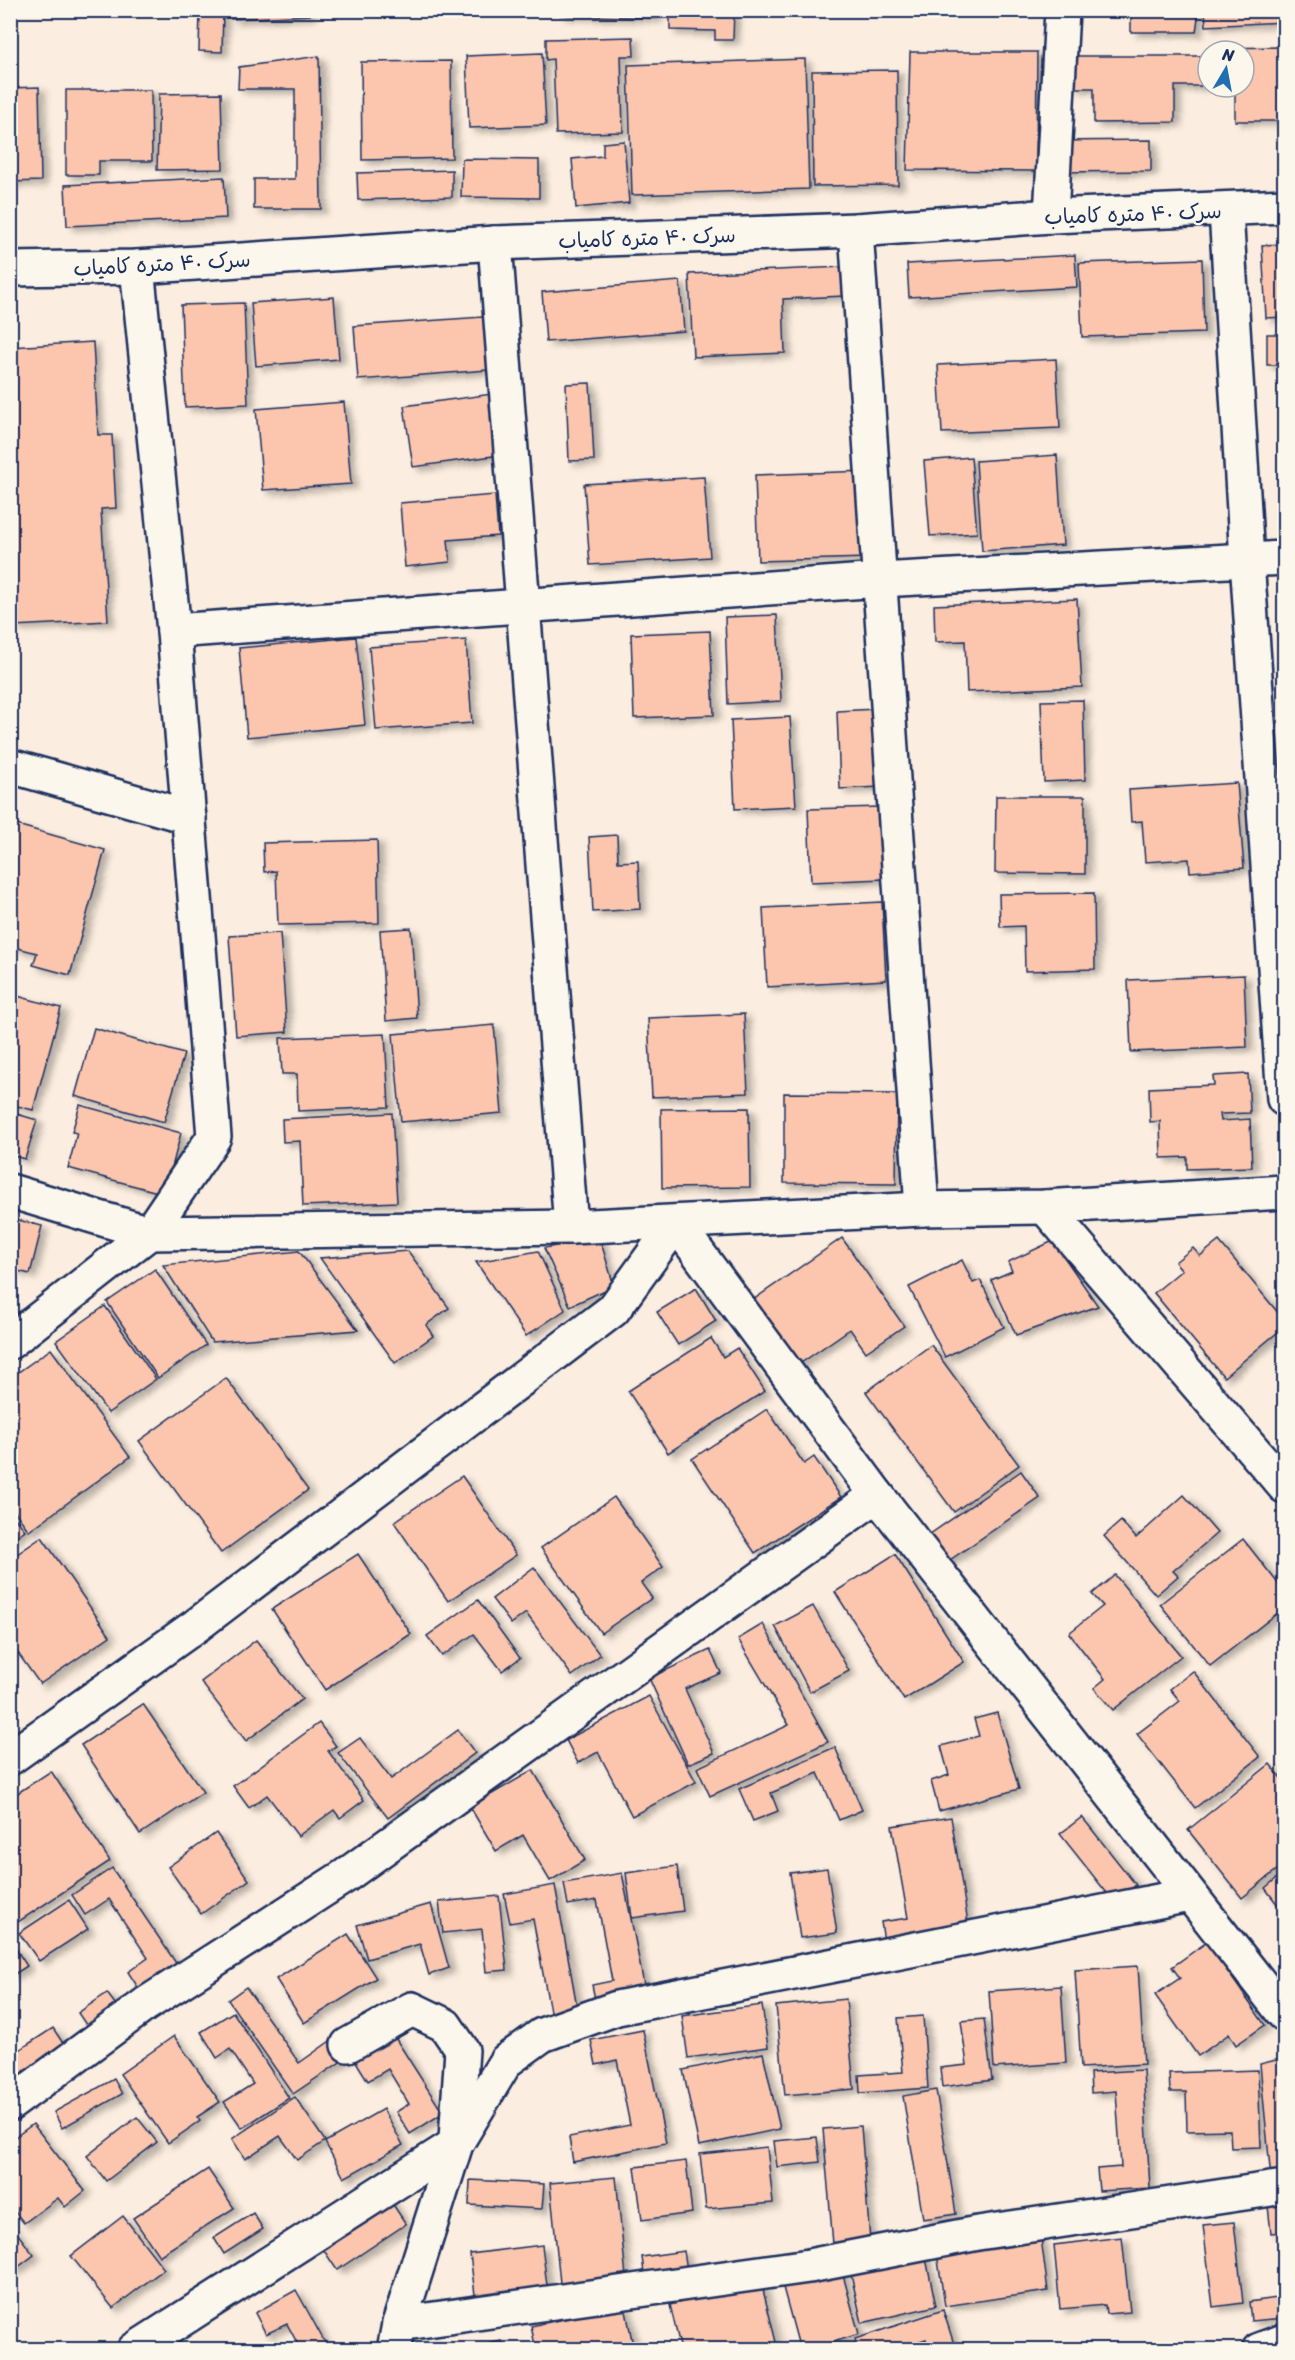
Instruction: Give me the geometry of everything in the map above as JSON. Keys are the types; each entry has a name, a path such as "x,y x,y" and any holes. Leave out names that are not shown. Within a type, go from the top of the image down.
{"street":[{"path":"1051,216 1062,10"},
{"name":"سرک ۴۰ متره کامیاب","path":"10,269 137,267 495,243 856,230 1051,216 1226,211 1284,206"},
{"path":"1226,211 1247,560 1284,1098"},
{"path":"856,230 922,1209"},
{"path":"495,243 571,1227"},
{"path":"10,1342 149,1233 214,1137 174,631 137,267"},
{"path":"174,631 880,580 1284,558"},
{"path":"10,766 189,818"},
{"path":"10,1191 149,1233 571,1227 922,1209 1045,1207 1284,1192"},
{"path":"1045,1207 1284,1486"},
{"path":"676,1223 877,1495 1284,2014"},
{"path":"10,1758 206,1617 613,1310 676,1223"},
{"path":"10,2104 146,2004 345,1876 877,1495"},
{"path":"134,2349 456,2144 506,2061 542,2035 617,2008 1189,1895"},
{"path":"348,2045 412,2009 445,2025 462,2050 456,2144 396,2337 809,2266 978,2233 1284,2187"},
{"path":"1259,2349 1284,2341"}],"building":[{"path":"200,10 223,10 222,52 199,51"},
{"path":"231,10 310,10 310,15 231,19"},
{"path":"560,10 656,10 656,18 560,15"},
{"path":"670,10 734,10 733,40 715,40 715,31 670,30"},
{"path":"1131,10 1199,10 1196,32 1131,32"},
{"path":"1205,10 1284,10 1284,22 1206,26"},
{"path":"633,37 634,56 621,56 623,132 556,134 553,59 546,60 546,39"},
{"path":"1256,47 1284,47 1284,121 1235,121 1235,99 1256,99"},
{"path":"910,52 1037,52 1036,171 907,170"},
{"path":"542,53 546,125 469,128 466,56"},
{"path":"319,56 321,209 254,209 254,179 295,179 295,89 238,89 239,67"},
{"path":"1073,56 1196,56 1196,86 1175,86 1175,122 1094,123 1094,88 1074,88"},
{"path":"805,59 809,189 632,195 628,65"},
{"path":"451,61 452,158 362,160 361,62"},
{"path":"897,70 898,185 813,186 812,71"},
{"path":"39,87 41,181 10,182 10,88"},
{"path":"66,90 151,90 152,161 99,161 99,175 66,175"},
{"path":"221,93 223,169 157,170 159,94"},
{"path":"1151,140 1151,171 1059,172 1058,141"},
{"path":"624,141 629,203 576,208 572,159 603,156 603,143"},
{"path":"462,159 539,160 539,198 461,197"},
{"path":"452,170 452,197 358,200 357,173"},
{"path":"224,177 226,218 67,226 65,185"},
{"path":"1284,244 1284,317 1266,318 1262,245"},
{"path":"1075,255 1077,287 909,297 907,264"},
{"path":"1202,259 1204,333 1082,337 1079,263"},
{"path":"843,267 844,296 783,299 785,353 693,357 689,274"},
{"path":"680,281 684,331 546,342 542,292"},
{"path":"334,297 339,359 256,366 251,303"},
{"path":"244,303 248,404 185,407 181,305"},
{"path":"497,316 501,369 358,380 354,326"},
{"path":"1267,334 1284,334 1284,365 1267,365"},
{"path":"93,342 98,435 112,435 116,508 101,509 108,621 13,626 10,573 10,347"},
{"path":"1056,359 1060,428 942,433 938,365"},
{"path":"590,383 594,460 569,461 566,384"},
{"path":"492,394 500,455 413,467 404,406"},
{"path":"344,402 351,484 263,490 256,409"},
{"path":"1057,455 1063,545 982,551 976,461"},
{"path":"971,457 977,533 930,536 924,461"},
{"path":"867,471 869,558 758,561 755,475"},
{"path":"704,477 710,557 590,565 584,484"},
{"path":"495,495 498,536 448,540 450,562 405,567 400,503"},
{"path":"1077,599 1082,687 967,692 965,641 935,642 934,605"},
{"path":"777,615 781,701 728,704 725,617"},
{"path":"710,631 714,715 634,718 631,634"},
{"path":"356,637 365,725 247,737 239,648"},
{"path":"466,640 472,723 376,730 369,647"},
{"path":"1083,700 1085,780 1044,782 1041,701"},
{"path":"877,709 880,787 840,789 837,711"},
{"path":"790,717 796,806 735,809 731,720"},
{"path":"1237,783 1244,868 1190,872 1189,859 1145,862 1142,821 1131,822 1129,790"},
{"path":"996,796 1085,796 1085,874 995,873"},
{"path":"881,807 884,879 811,882 808,809"},
{"path":"10,823 105,850 70,975 33,965 37,953 10,946"},
{"path":"617,835 618,862 638,861 640,909 593,912 589,837"},
{"path":"377,840 379,923 278,925 276,871 264,872 263,843"},
{"path":"1094,893 1095,969 1025,971 1024,926 1000,927 999,894"},
{"path":"882,902 886,980 767,987 763,908"},
{"path":"411,928 417,1018 386,1021 380,930"},
{"path":"280,933 287,1032 236,1036 229,936"},
{"path":"1244,975 1247,1047 1131,1052 1128,980"},
{"path":"10,994 61,1008 33,1110 10,1104"},
{"path":"744,1014 748,1093 652,1097 648,1018"},
{"path":"494,1025 502,1113 401,1122 393,1034"},
{"path":"94,1028 184,1054 164,1122 75,1096"},
{"path":"385,1034 389,1107 298,1111 297,1074 282,1074 280,1038"},
{"path":"1248,1074 1250,1113 1220,1114 1221,1121 1250,1119 1252,1167 1187,1169 1187,1157 1161,1158 1160,1121 1150,1122 1149,1088 1214,1085 1213,1076"},
{"path":"784,1093 897,1094 896,1184 784,1183"},
{"path":"80,1105 181,1133 165,1194 68,1168 77,1133 72,1132"},
{"path":"749,1108 750,1187 662,1188 661,1109"},
{"path":"10,1112 37,1120 25,1159 10,1155"},
{"path":"392,1113 397,1202 303,1206 300,1141 283,1142 282,1119"},
{"path":"10,1218 42,1226 30,1274 10,1269"},
{"path":"842,1238 904,1326 866,1352 850,1329 798,1365 753,1300"},
{"path":"600,1239 614,1286 570,1306 544,1248"},
{"path":"1053,1241 1098,1306 1016,1335 991,1280 1012,1271 1008,1262"},
{"path":"1219,1241 1284,1320 1284,1327 1224,1377 1154,1293 1182,1270 1175,1262 1193,1248 1200,1256"},
{"path":"299,1251 358,1330 212,1342 163,1265"},
{"path":"408,1251 449,1308 426,1325 433,1336 395,1363 320,1258"},
{"path":"538,1251 565,1310 526,1336 476,1262"},
{"path":"962,1260 973,1283 980,1280 1004,1327 945,1357 909,1287"},
{"path":"155,1269 206,1345 158,1378 107,1302"},
{"path":"696,1288 716,1321 678,1345 657,1312"},
{"path":"105,1306 156,1379 108,1413 56,1341"},
{"path":"711,1338 723,1357 737,1348 765,1391 668,1453 628,1391"},
{"path":"931,1345 1019,1465 954,1512 866,1392"},
{"path":"51,1349 130,1457 29,1531 10,1505 10,1378"},
{"path":"226,1378 308,1490 221,1553 139,1441"},
{"path":"767,1409 804,1464 814,1457 841,1497 755,1553 692,1459"},
{"path":"1021,1471 1040,1498 941,1566 923,1539"},
{"path":"462,1476 516,1555 448,1601 394,1522"},
{"path":"1184,1495 1217,1533 1173,1571 1178,1576 1156,1595 1104,1536 1121,1521 1136,1538"},
{"path":"614,1497 663,1567 641,1583 652,1598 601,1633 541,1548"},
{"path":"10,1512 25,1530 10,1541"},
{"path":"42,1537 110,1636 40,1684 10,1642 10,1559"},
{"path":"1243,1539 1284,1591 1284,1608 1210,1666 1160,1604"},
{"path":"358,1554 411,1634 325,1690 272,1609"},
{"path":"895,1554 964,1662 904,1700 835,1592"},
{"path":"534,1567 600,1655 572,1676 526,1613 511,1624 492,1599"},
{"path":"1115,1575 1181,1656 1113,1710 1094,1688 1105,1679 1069,1633 1103,1606 1092,1594"},
{"path":"478,1600 520,1658 502,1671 474,1634 442,1656 427,1636"},
{"path":"813,1606 849,1671 810,1692 775,1626"},
{"path":"763,1624 828,1742 710,1796 697,1768 789,1725 738,1639"},
{"path":"256,1640 302,1699 246,1741 201,1682"},
{"path":"710,1650 721,1673 685,1689 714,1753 688,1764 649,1678"},
{"path":"1193,1671 1260,1757 1195,1808 1137,1734 1180,1701 1170,1689"},
{"path":"649,1696 696,1782 632,1816 598,1752 578,1763 566,1740"},
{"path":"143,1704 203,1792 140,1834 81,1745"},
{"path":"997,1713 1019,1789 939,1811 931,1781 949,1775 941,1746 979,1736 974,1719"},
{"path":"319,1723 336,1746 328,1751 364,1800 340,1818 334,1810 298,1836 267,1795 249,1808 233,1786"},
{"path":"458,1730 475,1753 388,1818 338,1753 360,1738 391,1779"},
{"path":"835,1747 862,1810 839,1820 818,1773 771,1793 778,1811 753,1821 739,1789"},
{"path":"1270,1764 1284,1782 1284,1864 1242,1898 1188,1830"},
{"path":"533,1770 585,1860 550,1881 523,1835 496,1851 470,1807"},
{"path":"51,1771 110,1861 18,1922 10,1911 10,1798"},
{"path":"951,1817 970,1935 885,1948 881,1922 908,1918 892,1826"},
{"path":"1082,1817 1136,1885 1114,1902 1060,1834"},
{"path":"216,1833 249,1880 201,1914 168,1867"},
{"path":"677,1866 683,1911 632,1918 626,1873"},
{"path":"112,1868 178,1966 141,1992 128,1972 148,1958 109,1899 85,1915 72,1895"},
{"path":"827,1868 837,1933 800,1938 790,1873"},
{"path":"1284,1872 1284,1913 1265,1888"},
{"path":"622,1873 646,1995 596,2004 592,1985 612,1981 597,1900 568,1905 564,1883"},
{"path":"555,1885 578,2012 551,2017 533,1919 510,1923 504,1894"},
{"path":"499,1896 507,1970 486,1972 482,1929 443,1933 439,1902"},
{"path":"69,1900 88,1929 39,1961 19,1933"},
{"path":"431,1904 449,1968 429,1975 420,1944 367,1959 357,1925"},
{"path":"348,1934 376,1978 304,2023 276,1979"},
{"path":"1207,1942 1265,2025 1236,2045 1229,2034 1198,2056 1155,1995 1180,1978 1172,1967"},
{"path":"14,1946 27,1966 10,1977 10,1948"},
{"path":"1138,1966 1144,2064 1081,2068 1075,1970"},
{"path":"1061,1986 1066,2063 994,2068 989,1991"},
{"path":"246,1987 299,2063 333,2039 346,2058 293,2094 228,2000"},
{"path":"107,1993 121,2012 91,2032 78,2013"},
{"path":"846,1999 854,2089 785,2095 776,2006"},
{"path":"762,2005 768,2047 688,2058 682,2016"},
{"path":"233,2012 289,2098 242,2128 224,2102 253,2084 230,2049 217,2058 201,2032"},
{"path":"923,2016 928,2088 860,2093 859,2075 903,2072 898,2018"},
{"path":"984,2019 992,2080 942,2087 940,2068 967,2065 961,2021"},
{"path":"53,2028 70,2054 10,2093 10,2056"},
{"path":"643,2030 666,2143 573,2162 569,2137 630,2125 617,2060 596,2065 591,2040"},
{"path":"174,2036 220,2102 197,2117 200,2121 168,2143 120,2074"},
{"path":"394,2036 443,2113 410,2134 396,2112 409,2104 388,2069 368,2081 355,2060"},
{"path":"763,2053 780,2129 699,2146 683,2070"},
{"path":"1284,2058 1284,2176 1271,2179 1260,2064"},
{"path":"1143,2070 1150,2188 1099,2191 1097,2169 1121,2167 1116,2091 1091,2093 1090,2073"},
{"path":"1258,2070 1261,2147 1231,2148 1230,2130 1187,2131 1186,2092 1170,2092 1169,2073"},
{"path":"114,2079 122,2094 62,2128 54,2112"},
{"path":"936,2090 956,2214 923,2219 903,2096"},
{"path":"295,2097 325,2141 297,2160 280,2136 245,2159 232,2139"},
{"path":"383,2109 403,2145 344,2178 325,2142"},
{"path":"137,2117 157,2142 106,2181 87,2156"},
{"path":"33,2124 85,2191 65,2207 58,2198 24,2223 10,2206 10,2141"},
{"path":"861,2126 870,2241 833,2244 823,2129"},
{"path":"817,2137 820,2162 777,2167 774,2141"},
{"path":"767,2147 773,2203 706,2209 700,2154"},
{"path":"686,2161 692,2213 642,2220 635,2167"},
{"path":"208,2169 234,2208 159,2256 133,2218"},
{"path":"616,2177 627,2287 561,2293 550,2183"},
{"path":"470,2180 544,2184 542,2209 469,2205"},
{"path":"388,2197 406,2224 337,2270 319,2243"},
{"path":"1284,2205 1284,2232 1271,2233 1268,2206"},
{"path":"253,2213 263,2229 224,2254 214,2238"},
{"path":"123,2216 164,2269 113,2308 71,2256"},
{"path":"1234,2222 1243,2303 1213,2307 1203,2225"},
{"path":"10,2224 34,2255 10,2273"},
{"path":"1122,2237 1130,2312 1106,2314 1105,2305 1060,2309 1054,2245"},
{"path":"1041,2238 1048,2291 945,2306 937,2254"},
{"path":"542,2245 548,2294 476,2303 470,2254"},
{"path":"924,2249 936,2306 862,2323 849,2266"},
{"path":"684,2251 689,2282 646,2288 642,2257"},
{"path":"840,2264 859,2334 808,2350 800,2350 781,2280"},
{"path":"761,2282 778,2350 681,2350 670,2305"},
{"path":"296,2290 329,2350 301,2350 287,2324 266,2334 255,2313"},
{"path":"1284,2297 1284,2318 1251,2321 1249,2302"},
{"path":"625,2306 634,2350 536,2350 531,2326"},
{"path":"943,2310 955,2347 947,2350 929,2350 926,2339 892,2350 858,2350 855,2339"},
{"path":"502,2341 504,2350 458,2350"}]}
